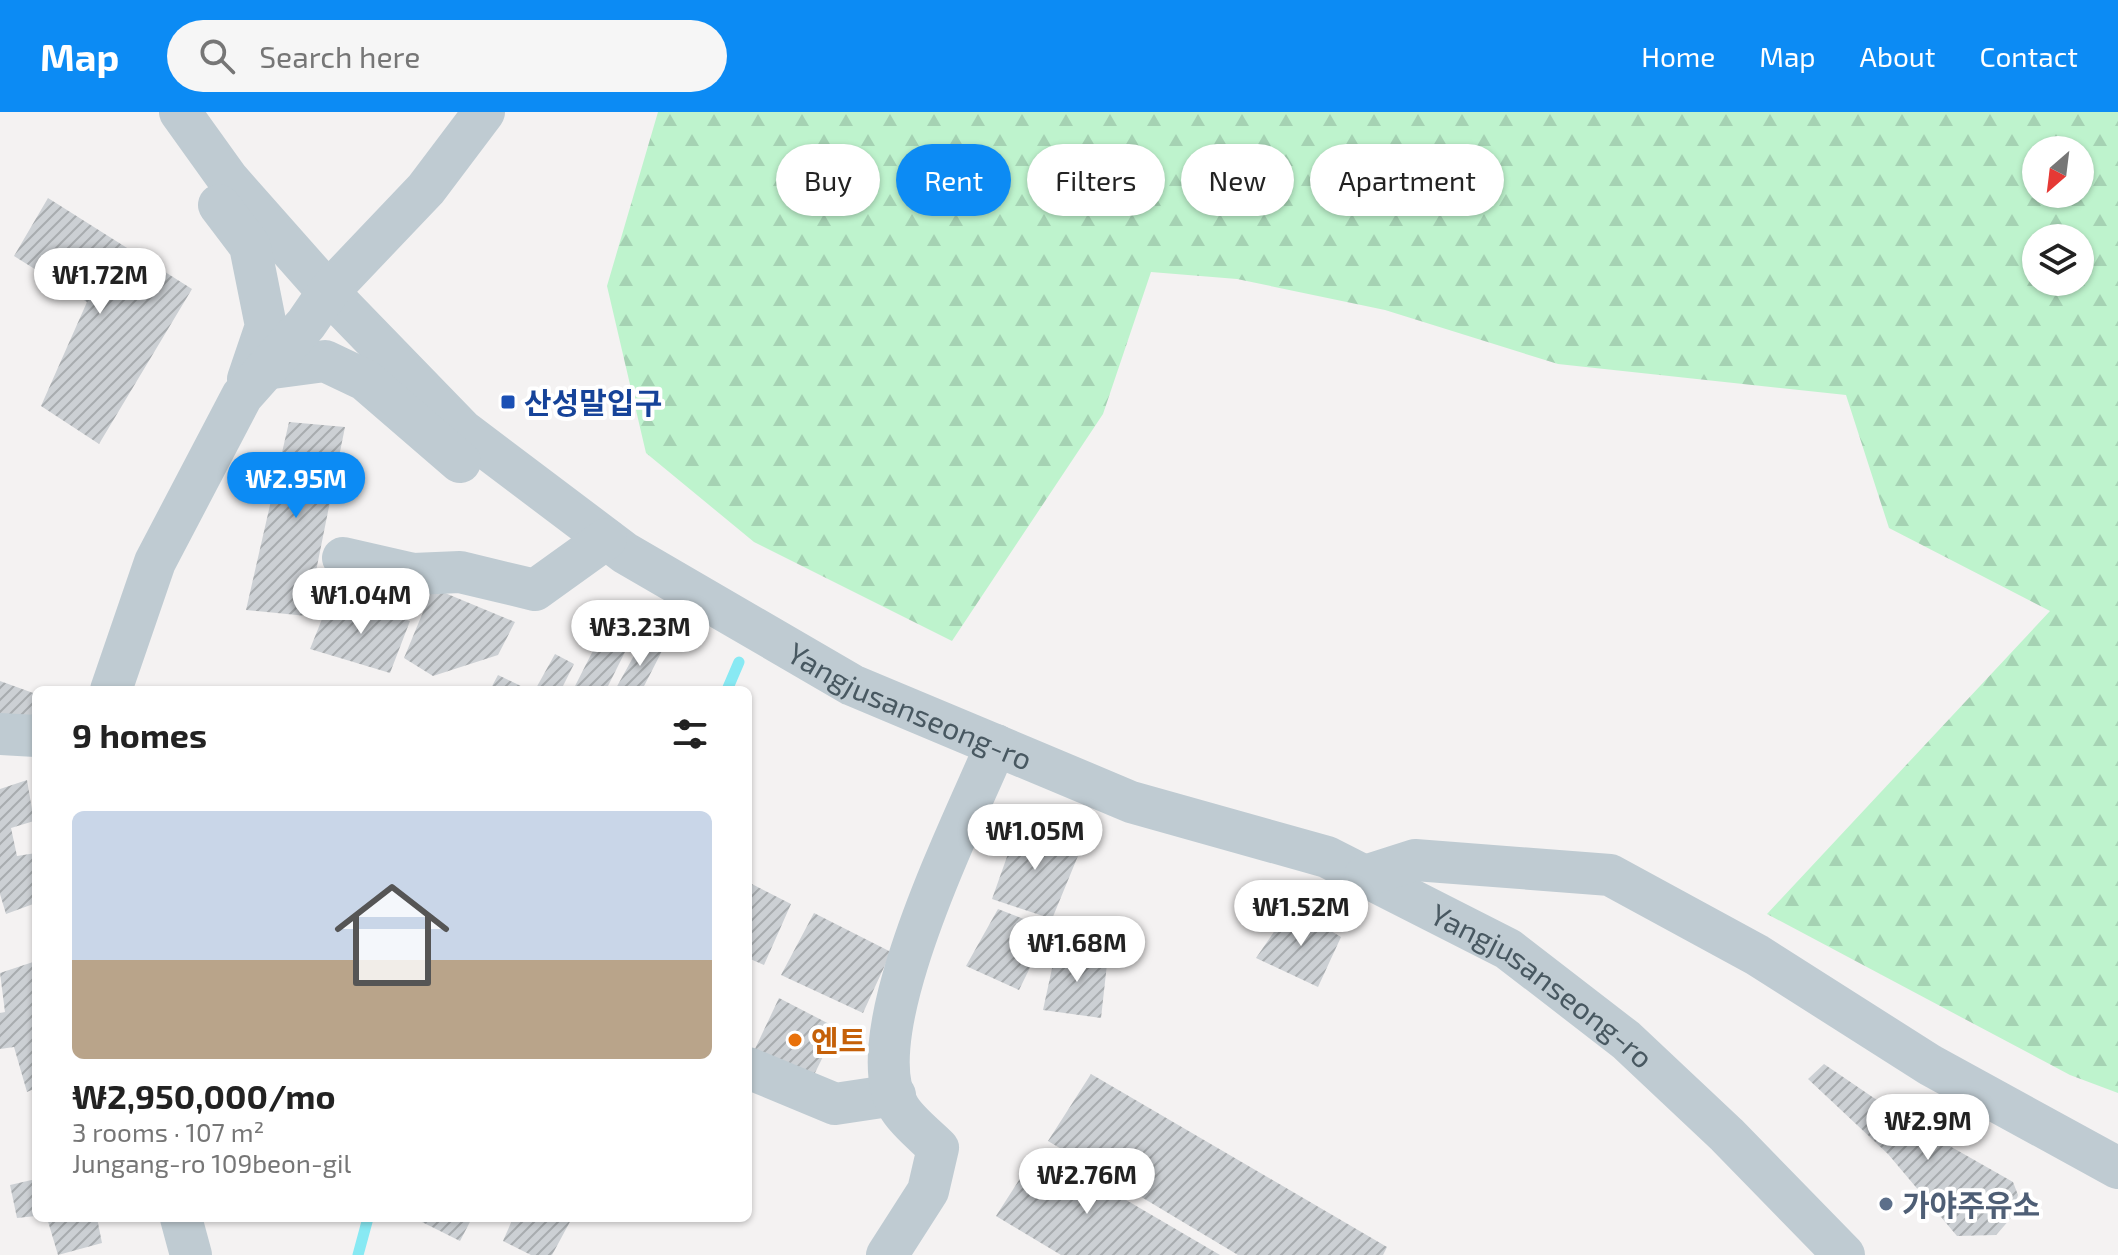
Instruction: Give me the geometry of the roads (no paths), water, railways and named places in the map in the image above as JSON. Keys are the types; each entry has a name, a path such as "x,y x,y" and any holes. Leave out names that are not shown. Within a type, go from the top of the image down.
{"street":[{"path":"162,112 205,187 250,246 266,326 254,382"},
{"name":"Yangjusanseong-ro","path":"180,112 228,179 328,292 462,430 606,539 852,685 1131,802 1327,857 1508,949 1626,1040 1727,1135 1844,1255"},
{"path":"112,686 155,562 254,382 306,324 328,292 426,189 484,112"},
{"path":"254,382 325,361 365,380 475,475 570,512"},
{"path":"343,558 413,574 460,572 535,590 606,539"},
{"path":"0,734 32,736"},
{"path":"887,1255 928,1191 938,1148 899,1108 889,1077 896,996 929,900 996,745"},
{"path":"1365,876 1415,860 1610,875 1757,955 1930,1065 2118,1168"},
{"path":"752,1070 835,1104 895,1095"},
{"path":"182,1222 191,1255"}],"waterway":[{"path":"729,686 739,662"},
{"path":"358,1255 367,1222"}],"place":[{"name":"산성말입구","path":"508,402"},
{"name":"엔트","path":"795,1040"},
{"name":"가야주유소","path":"1886,1204"}]}
